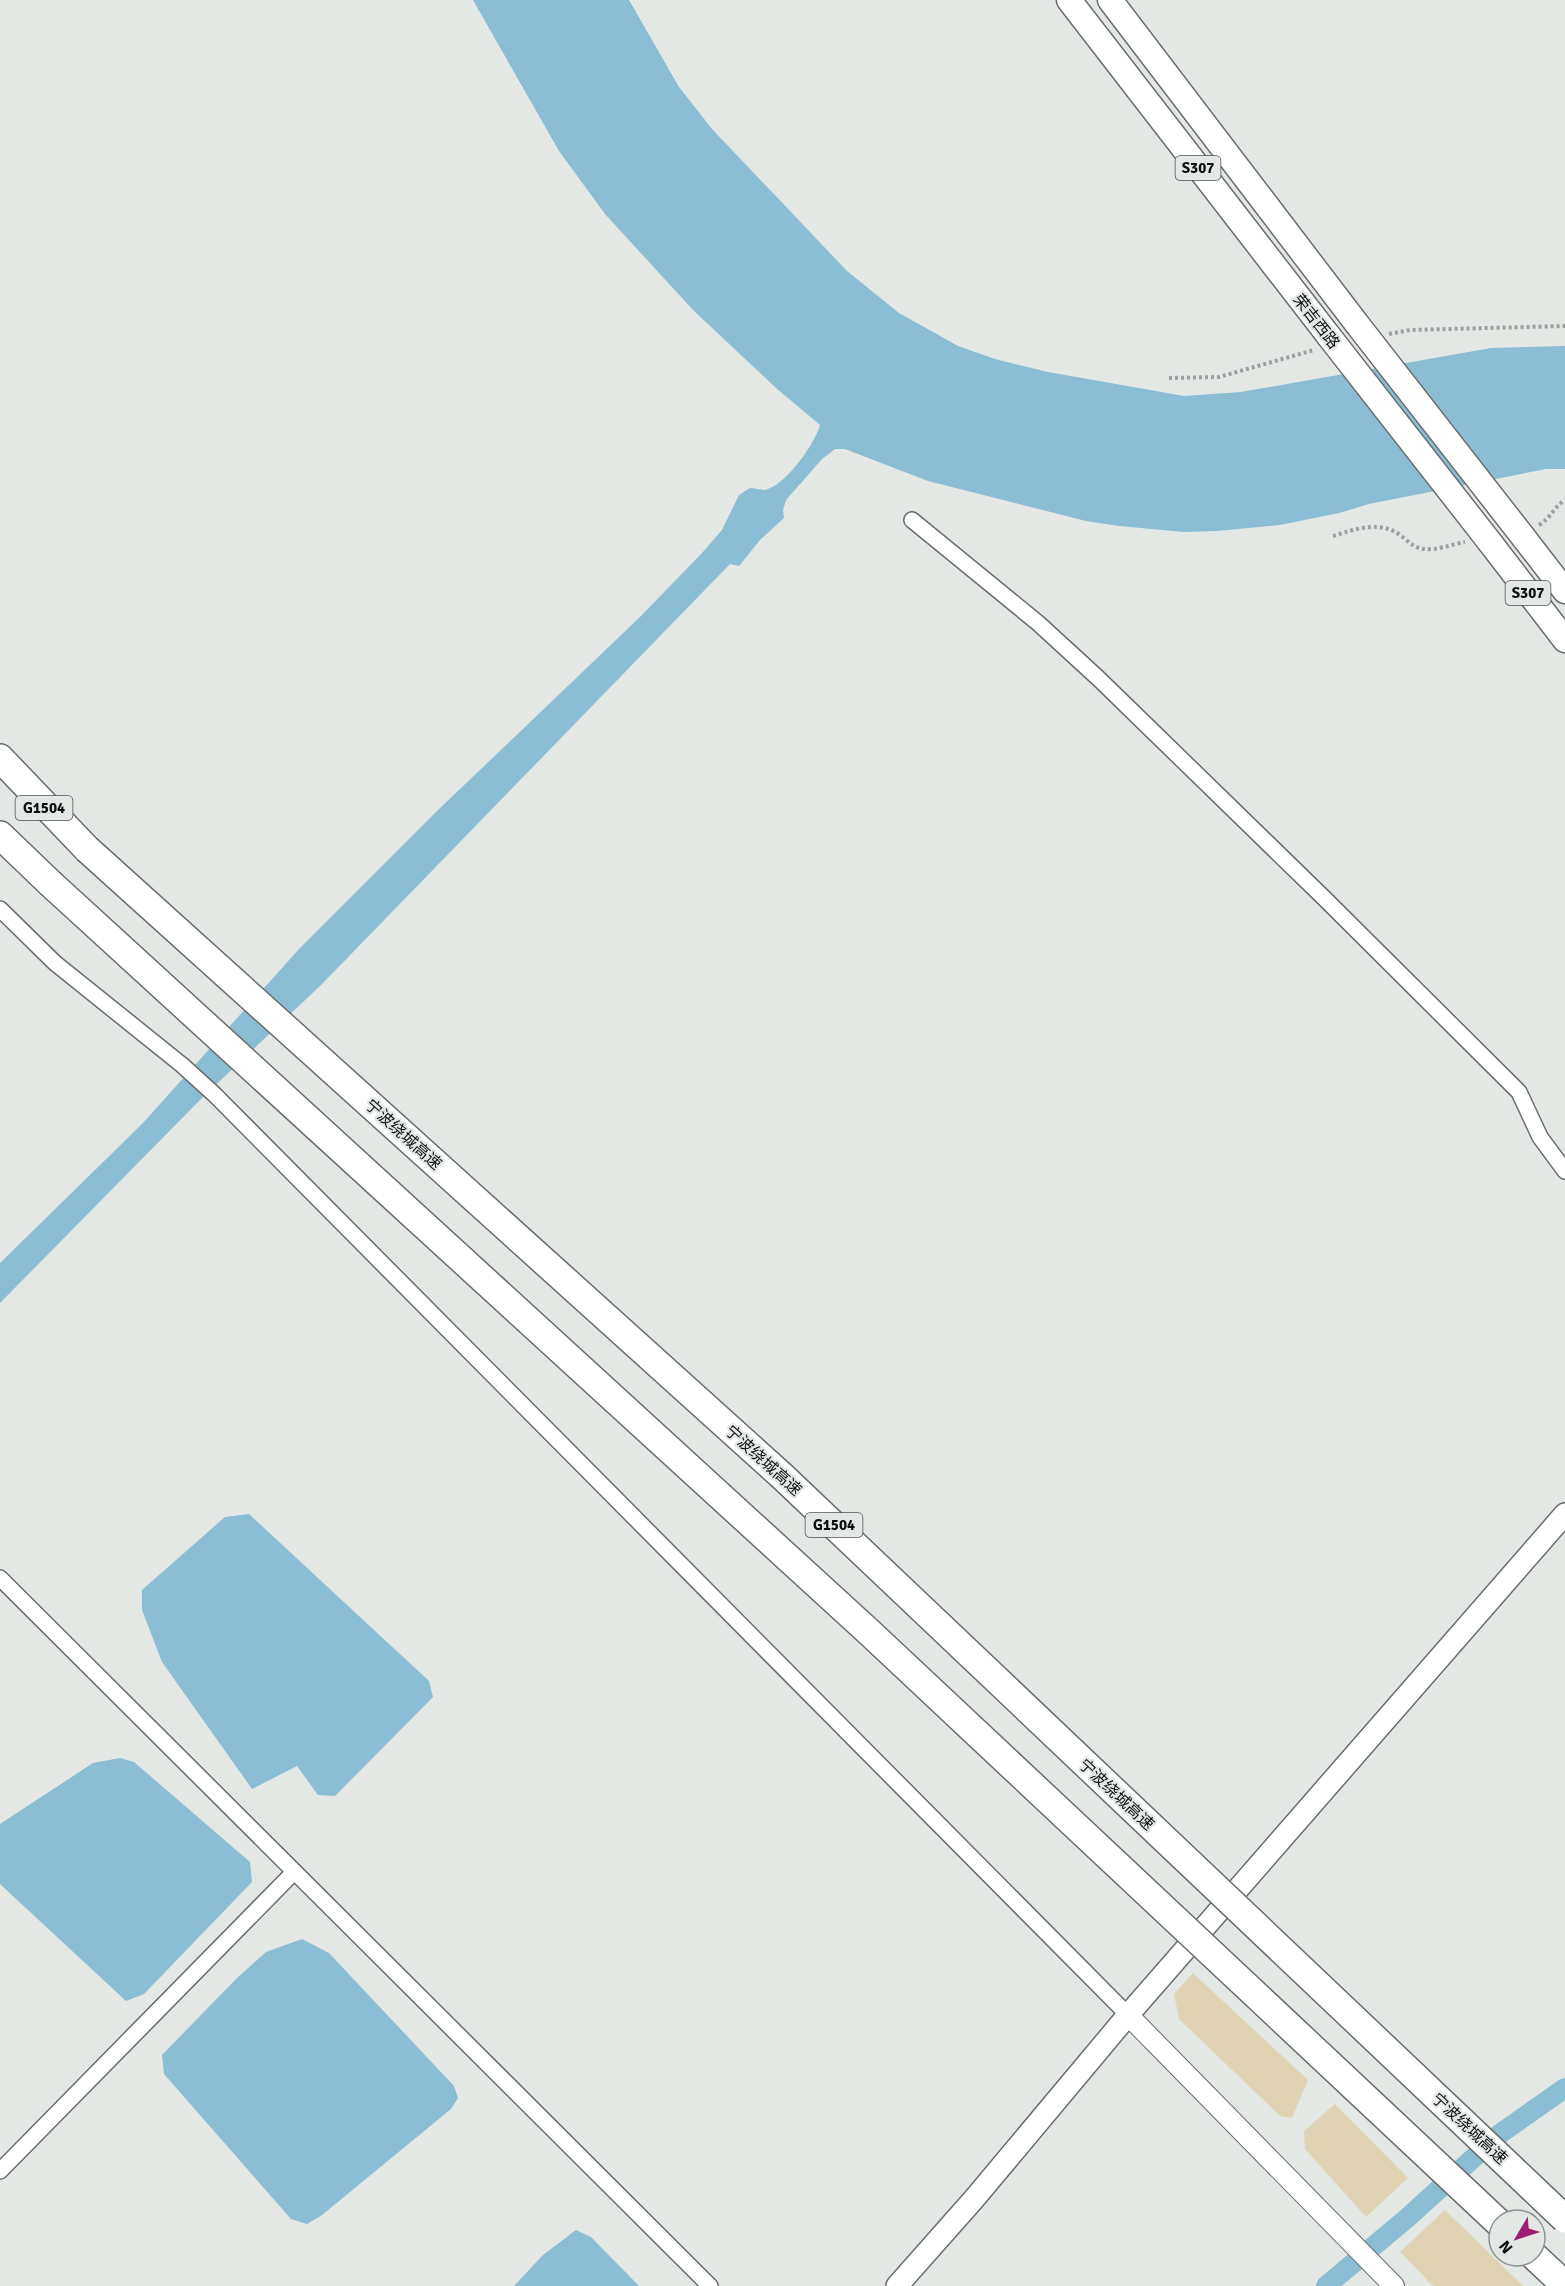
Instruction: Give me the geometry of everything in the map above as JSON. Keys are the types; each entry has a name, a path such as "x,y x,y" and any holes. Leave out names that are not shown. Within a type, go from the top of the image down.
{"highway":[{"path":"0,758 87,849"},
{"name":"宁波绕城高速","path":"0,768 782,1476 1565,2219"},
{"name":"G1504","path":"0,834 869,1632 1487,2212"},
{"path":"1547,2268 1565,2285"}],"main road":[{"name":"荣吉西路","path":"1069,0 1328,335 1481,543 1565,640"},
{"name":"荣吉西路","path":"1110,0 1357,324 1531,532 1565,591"},
{"path":"897,2286 974,2199 1128,2015 1565,1514"}],"street":[{"path":"912,520 1038,623 1098,678 1519,1092 1540,1137 1565,1171"},
{"path":"0,909 55,963 182,1065 215,1095 1394,2286"},
{"path":"0,1578 710,2286"},
{"path":"0,2171 294,1872"}],"path":[{"path":"1531,532 1549,519 1557,505 1565,500"},
{"path":"1333,536 1363,527 1379,526 1391,529 1413,546 1425,550 1481,543"}],"shaded area":[{"path":"1193,1973 1308,2080 1292,2118 1280,2116 1179,2019 1174,1994"},
{"path":"1335,2104 1408,2178 1366,2217 1305,2149 1304,2131"},
{"path":"1445,2210 1487,2251 1487,2268 1505,2268 1523,2286 1433,2286 1400,2252"}],"water":[{"path":"473,0 629,0 679,87 712,129 847,271 899,313 958,346 995,359 1048,372 1184,396 1241,392 1491,348 1565,346 1565,469 1546,469 1369,504 1339,513 1280,525 1184,532 1086,521 928,481 845,449 835,449 822,459 786,500 783,510 784,518 760,540 739,566 730,564 322,984 204,1096 0,1303 0,1263 143,1123 299,949 437,811 640,617 702,553 722,530 739,495 750,488 765,490 773,487 790,473 806,453 820,425 776,388 693,310 605,214 559,151"},
{"path":"249,1514 429,1681 433,1697 335,1796 318,1795 297,1766 252,1789 162,1662 142,1610 142,1590 225,1517"},
{"path":"120,1758 134,1762 250,1862 252,1882 144,1994 126,2001 0,1884 0,1824 93,1763"},
{"path":"302,1939 329,1953 454,2086 458,2098 451,2109 322,2215 307,2224 291,2219 164,2074 162,2055 237,1978 266,1952"},
{"path":"576,2230 591,2237 639,2286 514,2286 543,2255"}],"waterway":[{"path":"1326,2286 1406,2219 1501,2133 1565,2088"}]}
